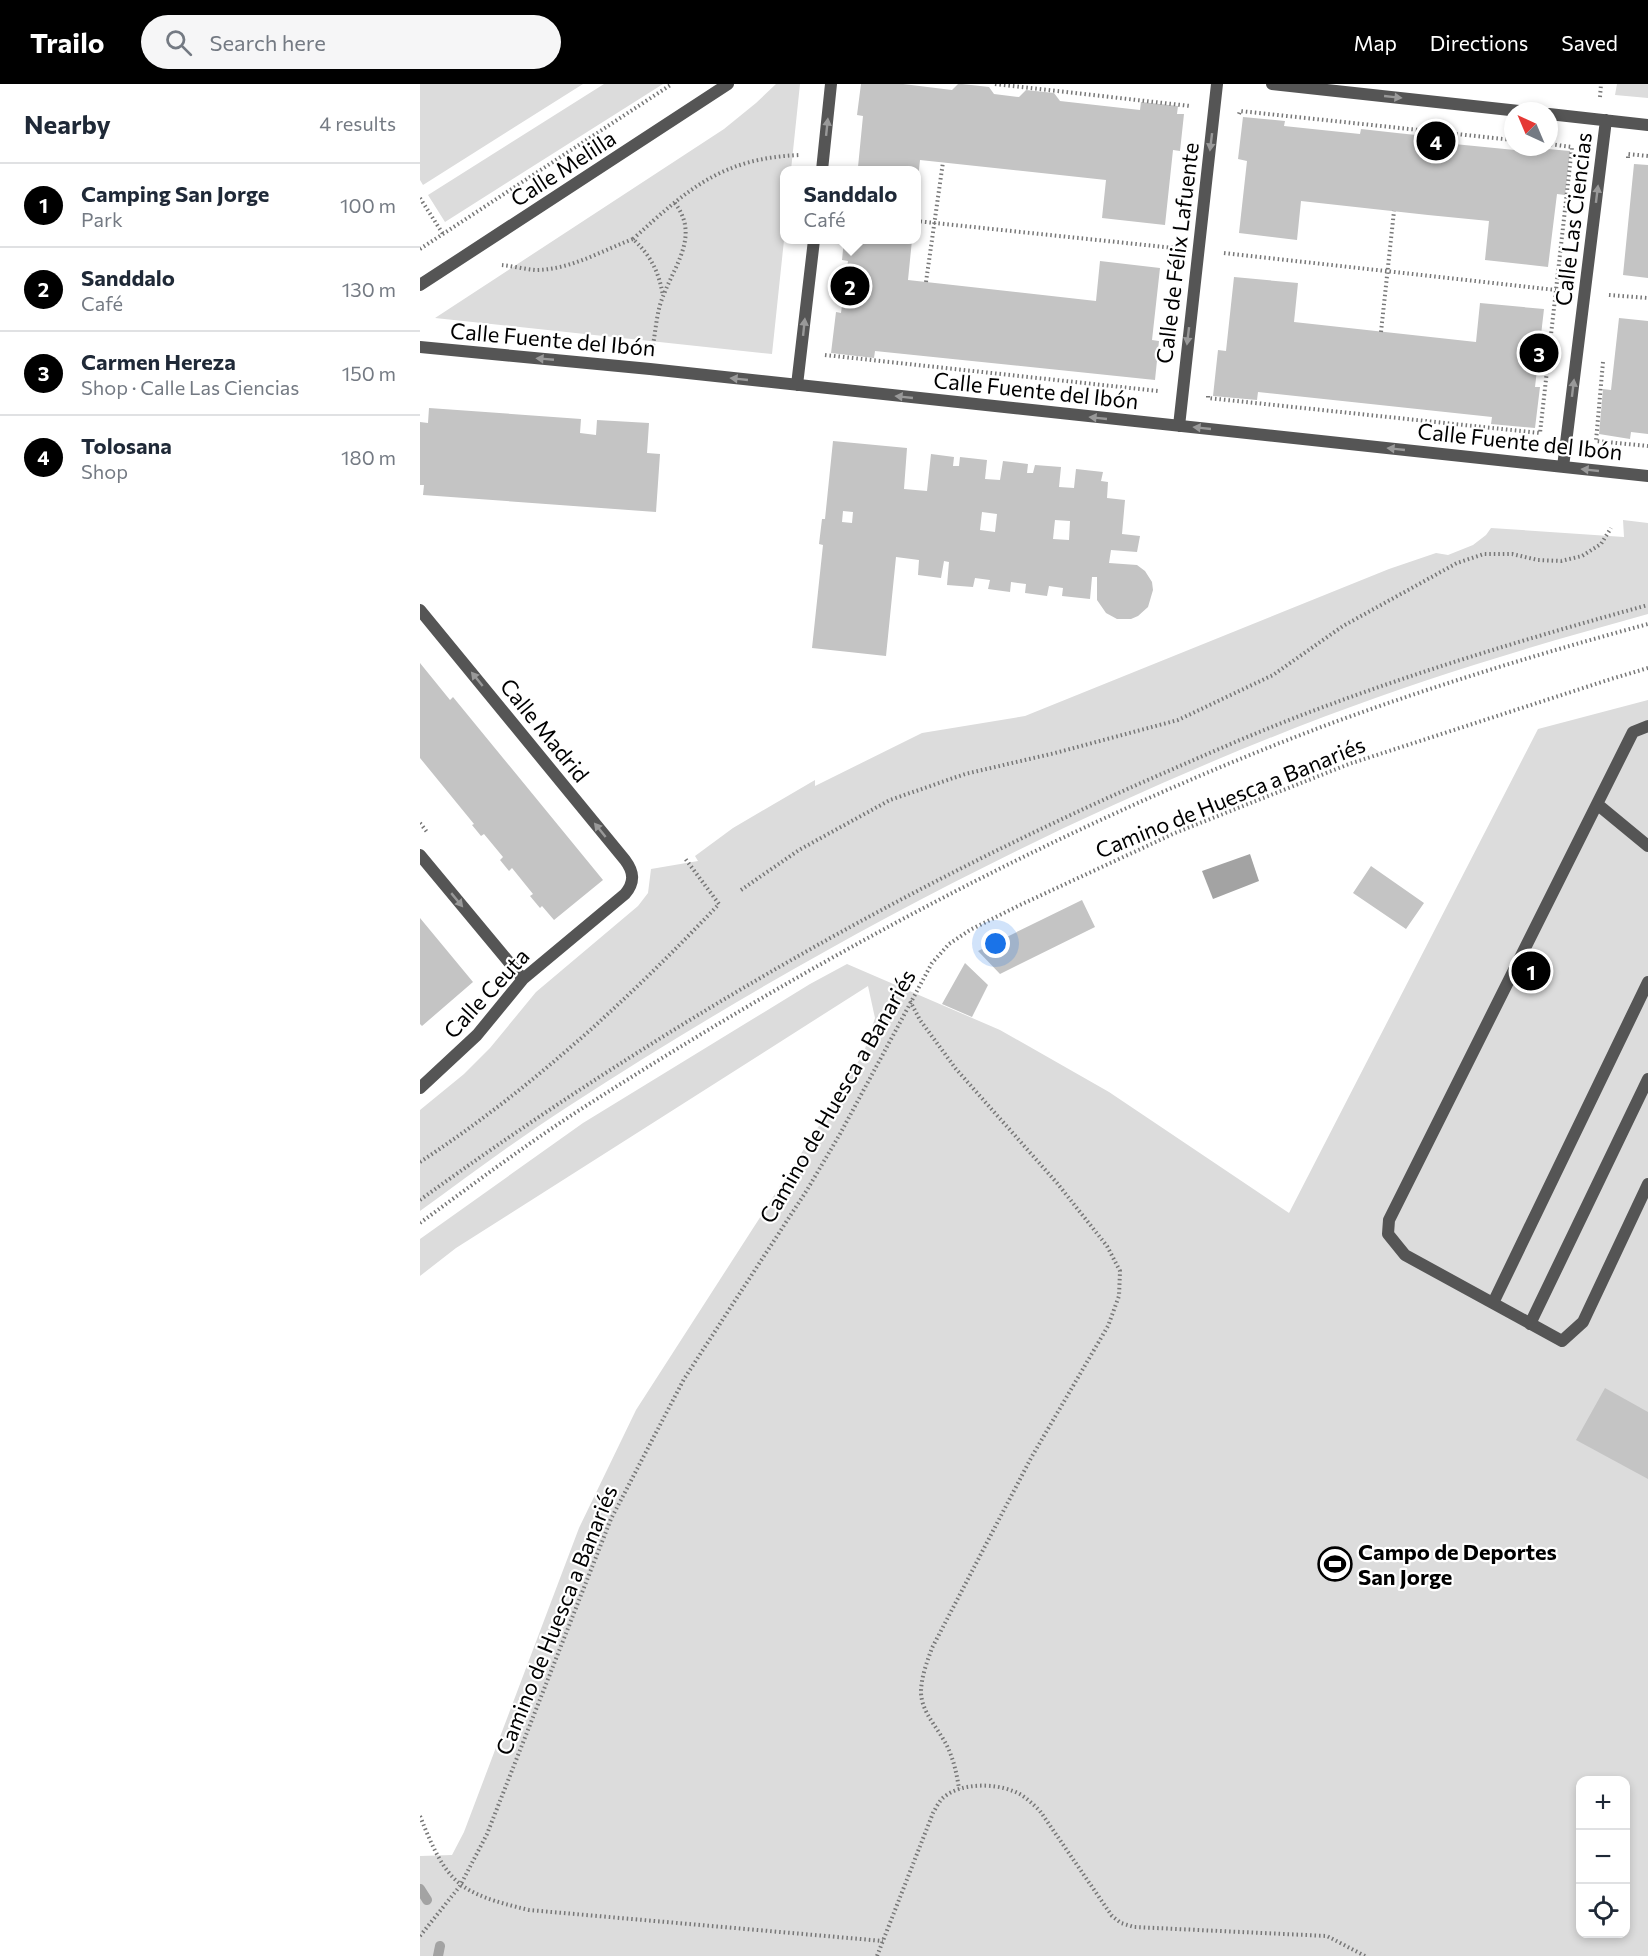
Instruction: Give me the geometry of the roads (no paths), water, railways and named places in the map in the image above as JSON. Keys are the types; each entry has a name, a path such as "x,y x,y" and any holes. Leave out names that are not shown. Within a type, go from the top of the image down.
{"street":[{"name":"Calle Melilla","path":"420,285 728,84"},
{"path":"823,166 831,84"},
{"name":"Calle de Félix Lafuente","path":"1179,426 1217,84"},
{"path":"1272,84 1504,109"},
{"path":"1558,115 1648,125"},
{"name":"Calle Las Ciencias","path":"1563,467 1606,120"},
{"path":"797,386 814,244"},
{"name":"Calle Fuente del Ibón","path":"420,347 1648,476"},
{"name":"Calle Madrid","path":"420,610 625,860 631,868 633,878"},
{"path":"1648,726 1633,732 1389,1220 1388,1234 1405,1255 1562,1341 1583,1322 1648,1184"},
{"path":"1597,804 1648,846"},
{"path":"420,855 523,980"},
{"name":"Calle Ceuta","path":"420,1088 477,1035 523,980 625,894 632,886 633,878"},
{"path":"1493,1303 1648,982"},
{"path":"1530,1324 1648,1079"}],"waterway":[{"path":"420,1889 427,1900"},
{"path":"438,1956 440,1946"}],"place":[{"name":"Tolosana","path":"1436,141"},
{"name":"Sanddalo","path":"850,286"},
{"name":"Carmen Hereza","path":"1539,353"},
{"name":"Camping San Jorge","path":"1531,971"},
{"name":"Campo de Deportes San Jorge","path":"1335,1564"}]}
